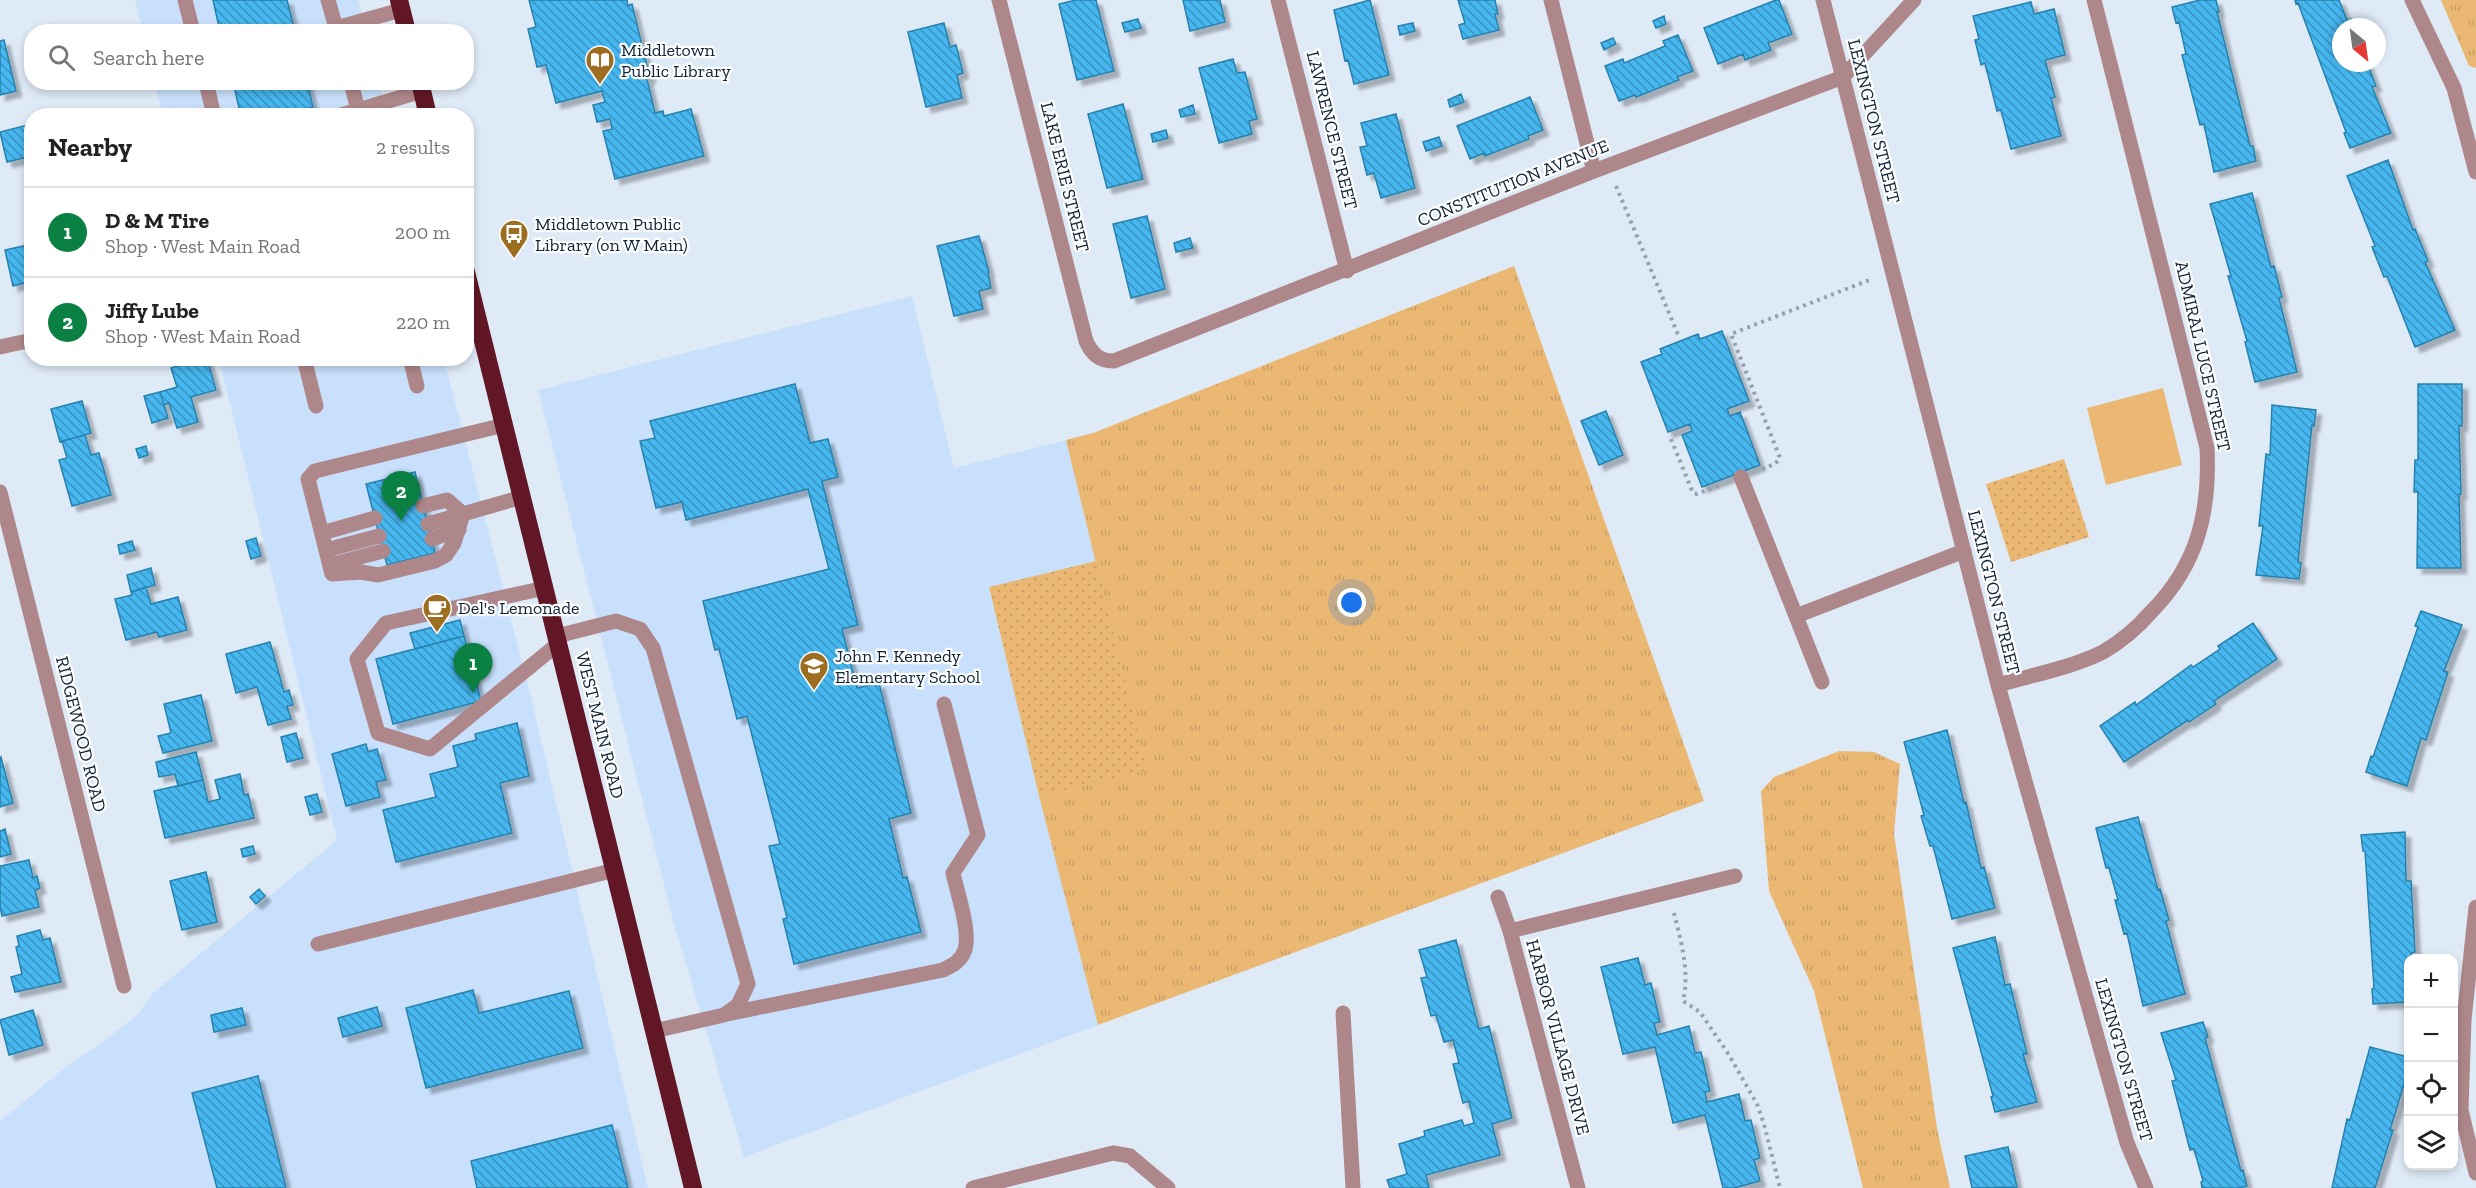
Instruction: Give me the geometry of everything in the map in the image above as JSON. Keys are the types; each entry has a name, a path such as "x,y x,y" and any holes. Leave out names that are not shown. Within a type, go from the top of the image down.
{"highway":[{"path":"400,5 405,24"},
{"path":"422,90 426,108"},
{"name":"WEST MAIN ROAD","path":"474,304 693,1188"}],"street":[{"path":"185,0 191,24"},
{"path":"328,0 334,24"},
{"name":"LAKE ERIE STREET","path":"999,0 1083,331 1090,349 1101,360"},
{"name":"LAWRENCE STREET","path":"1278,0 1347,271"},
{"path":"1551,0 1601,169"},
{"name":"LEXINGTON STREET","path":"1823,0 1998,685 2127,1143 2146,1188"},
{"name":"CONSTITUTION AVENUE","path":"1101,360 1121,360 1601,169 1843,77 1914,0"},
{"name":"ADMIRAL LUCE STREET","path":"1998,685 2079,662 2102,652 2124,638 2165,598 2184,570 2197,542 2205,510 2209,481 2207,447 2094,0"},
{"path":"2412,0 2454,88 2476,172"},
{"path":"351,24 400,5"},
{"path":"208,90 212,108"},
{"path":"353,90 358,108"},
{"path":"363,108 413,90"},
{"path":"0,347 24,342"},
{"path":"306,366 316,406"},
{"path":"412,366 417,386"},
{"path":"463,514 459,530 446,555 435,561 378,575 361,572 332,574 308,479 315,471 504,425"},
{"path":"1741,477 1822,682"},
{"name":"RIDGEWOOD ROAD","path":"0,492 124,986"},
{"path":"428,524 522,497"},
{"path":"423,506 447,500 463,514"},
{"path":"322,533 375,518"},
{"path":"432,539 459,530"},
{"path":"328,558 381,543"},
{"path":"1796,616 1964,551"},
{"path":"545,588 386,623 357,659 378,733 430,749 558,640 616,621 640,629 653,648 748,984 738,1005 724,1015"},
{"path":"654,1031 943,970 955,964 964,954 967,941 953,873 978,835 944,704"},
{"path":"318,944 615,870"},
{"path":"1510,932 1735,876"},
{"name":"HARBOR VILLAGE DRIVE","path":"1498,897 1510,932 1578,1188"},
{"path":"2476,907 2464,1020 2461,1110 2476,1173"},
{"path":"1343,1013 1353,1188"},
{"path":"973,1188 1113,1153 1130,1156 1168,1188"}],"path":[{"path":"1601,169 1679,337"},
{"path":"1671,439 1693,493 1697,494 1775,464 1780,458 1731,334 1893,271"},
{"path":"1669,892 1684,955 1686,990 1683,1001 1700,1012 1730,1055 1757,1104 1780,1188"}],"shaded area":[{"path":"135,0 358,0 364,24 141,24"},
{"path":"157,90 381,90 386,108 161,108"},
{"name":"John F. Kennedy Elementary School","path":"912,296 954,468 1066,440 1096,561 989,588 1098,1025 744,1157 674,924 538,390"},
{"path":"221,366 446,366 528,685 648,1188 0,1188 0,1121 76,1059 102,1043 138,1014 152,994 337,840"}],"green space":[{"path":"2441,0 2476,0 2476,68 2469,66"},
{"path":"1514,266 1704,801 1098,1025 1039,796 1146,769 1066,440 1093,433"},
{"path":"2163,388 2182,465 2106,485 2087,408"},
{"path":"2064,459 2089,537 2011,562 1986,484"},
{"path":"1096,561 1147,770 1039,796 989,587"},
{"path":"1839,751 1874,752 1900,764 1894,834 1937,1128 1950,1188 1863,1188 1814,991 1769,891 1761,791 1774,777"}],"building":[{"path":"213,0 287,0 293,24 218,24"},
{"name":"Middletown Public Library","path":"529,0 627,0 628,6 632,4 650,78 647,79 655,113 663,111 664,116 691,109 704,156 615,179 603,131 612,129 610,119 597,122 593,105 605,102 602,91 556,103 546,65 537,67 528,29 536,27"},
{"path":"1076,0 1096,0 1114,71 1077,80 1059,4"},
{"path":"1183,0 1220,0 1225,22 1190,31"},
{"path":"1370,0 1389,75 1354,84 1348,60 1345,61 1334,10"},
{"path":"1458,0 1495,0 1498,14 1495,14 1499,30 1463,39 1459,25 1465,23"},
{"path":"1779,0 1792,34 1768,43 1771,50 1745,60 1743,54 1718,64 1704,28"},
{"path":"2200,0 2216,0 2250,146 2253,146 2256,161 2214,172 2204,124 2200,125 2182,55 2186,54 2179,22 2176,23 2172,7"},
{"path":"2295,0 2339,0 2346,18 2332,18 2332,72 2371,72 2376,86 2372,87 2391,133 2350,148 2298,3 2296,4"},
{"path":"2031,2 2034,14 2054,9 2065,55 2045,60 2055,97 2051,98 2061,136 2011,149 2001,110 1997,111 1985,63 1981,65 1975,40 1979,39 1973,16"},
{"path":"1664,16 1666,24 1656,28 1653,21"},
{"path":"1138,19 1141,28 1125,32 1122,23"},
{"path":"944,23 950,47 956,45 963,73 957,75 962,98 926,107 908,32"},
{"path":"1413,23 1415,31 1400,35 1398,26"},
{"path":"1678,35 1693,71 1677,77 1679,80 1636,97 1635,95 1619,101 1605,66 1623,59 1624,63 1665,46 1663,41"},
{"path":"1613,38 1616,44 1604,50 1601,43"},
{"path":"4,40 16,91 0,95 0,41"},
{"path":"1233,59 1237,73 1245,72 1257,119 1249,121 1252,134 1219,143 1199,68"},
{"path":"235,90 309,90 313,107 309,108 239,108"},
{"path":"1461,94 1464,102 1450,107 1448,100"},
{"path":"1530,97 1543,130 1528,136 1529,139 1485,156 1484,153 1470,159 1457,126"},
{"path":"1123,104 1143,179 1107,188 1088,114"},
{"path":"1193,105 1195,114 1181,117 1179,110"},
{"path":"1396,114 1415,188 1381,198 1374,173 1367,175 1360,147 1367,146 1361,123"},
{"path":"24,126 24,158 7,162 0,132"},
{"path":"1166,130 1168,138 1153,142 1151,134"},
{"path":"1439,137 1442,146 1426,151 1423,142"},
{"path":"2388,160 2413,230 2415,229 2428,261 2425,262 2455,330 2415,347 2387,276 2384,277 2372,247 2375,246 2347,176"},
{"path":"2252,193 2271,267 2274,266 2282,297 2279,298 2297,372 2255,382 2245,342 2247,341 2228,276 2231,276 2210,204"},
{"path":"1147,216 1165,289 1131,298 1113,224"},
{"path":"979,236 991,288 979,291 983,309 954,316 937,246"},
{"path":"1190,238 1193,248 1176,252 1174,243"},
{"path":"24,246 24,283 13,286 5,250"},
{"path":"1722,331 1749,401 1727,409 1730,416 1740,412 1760,465 1702,487 1682,435 1692,431 1690,424 1668,432 1641,362 1662,354 1660,349 1698,334 1700,339"},
{"path":"209,366 216,390 191,397 198,422 177,428 169,403 164,405 160,392 177,387 171,368"},
{"path":"795,384 810,443 828,439 838,477 822,481 858,625 842,629 857,688 879,683 911,813 889,819 903,878 907,877 921,932 794,964 783,919 787,918 769,846 780,844 747,716 737,719 719,649 715,650 703,601 829,569 808,489 686,520 682,502 656,508 640,441 655,438 650,421"},
{"path":"2418,384 2462,384 2462,426 2459,426 2461,568 2417,568 2418,492 2414,492 2415,460 2418,460"},
{"path":"160,392 168,418 152,423 144,396"},
{"path":"82,401 91,433 60,442 51,409"},
{"path":"2272,405 2316,410 2314,426 2312,425 2298,562 2301,563 2299,579 2256,575 2263,526 2259,526 2266,454 2270,455"},
{"path":"1606,411 1623,455 1599,465 1581,421"},
{"path":"85,435 91,455 99,453 111,495 72,506 59,460 67,458 62,441"},
{"path":"146,446 148,455 139,458 136,449"},
{"path":"415,472 435,553 387,565 366,484"},
{"path":"256,538 261,556 251,559 246,541"},
{"path":"132,541 135,550 120,554 118,545"},
{"path":"151,568 155,585 131,592 127,575"},
{"path":"146,587 151,604 178,597 187,630 159,637 157,632 126,640 115,599 132,595 131,592"},
{"path":"2421,611 2462,625 2444,671 2448,672 2426,740 2421,738 2407,786 2366,772 2418,627 2415,626"},
{"name":"Del's Lemonade","path":"460,620 464,636 415,649 410,633"},
{"path":"2253,623 2277,659 2214,701 2216,704 2124,762 2100,726 2135,702 2136,705 2191,665 2193,667 2220,649 2218,646"},
{"path":"464,636 481,701 393,724 376,659"},
{"path":"270,642 284,692 289,690 293,705 287,706 291,719 268,725 257,687 236,693 226,654"},
{"path":"201,695 212,741 163,753 158,736 171,733 164,704"},
{"path":"517,723 529,776 500,783 512,833 396,862 383,810 436,797 430,774 458,767 453,746 476,740 475,734"},
{"path":"1947,730 1981,868 1984,867 1995,908 1952,919 1933,846 1930,846 1921,816 1924,815 1904,742"},
{"path":"296,733 303,758 287,762 281,737"},
{"path":"366,744 368,752 377,749 386,780 376,782 380,797 346,806 332,754"},
{"path":"196,752 203,780 178,786 175,774 159,777 156,762"},
{"path":"0,758 13,803 0,807"},
{"path":"240,774 244,795 248,794 254,818 165,838 154,791 203,780 208,802 220,799 215,780"},
{"path":"317,794 322,812 310,815 305,797"},
{"path":"2138,817 2158,890 2160,889 2169,920 2166,921 2185,994 2143,1006 2127,933 2124,934 2115,900 2118,900 2109,868 2106,868 2096,828"},
{"path":"5,829 11,854 0,857 0,831"},
{"path":"2405,832 2406,881 2411,881 2415,952 2404,954 2404,1002 2373,1004 2372,989 2374,988 2365,851 2363,851 2361,835"},
{"path":"253,846 255,854 243,857 241,849"},
{"path":"29,860 33,878 37,876 40,888 35,890 39,907 2,916 0,866"},
{"path":"206,872 217,922 182,930 170,881"},
{"path":"259,889 265,896 256,904 250,897"},
{"path":"40,930 43,940 50,938 61,982 15,992 11,977 22,974 16,947 19,946 17,936"},
{"path":"1995,937 2005,985 2010,984 2027,1054 2023,1054 2037,1102 1995,1112 1991,1097 1993,1096 1953,948"},
{"path":"1456,940 1479,1029 1489,1026 1512,1118 1492,1124 1500,1155 1426,1175 1429,1188 1390,1188 1387,1180 1407,1174 1399,1144 1425,1136 1424,1131 1462,1120 1464,1126 1474,1123 1469,1101 1463,1103 1453,1064 1459,1063 1453,1040 1444,1042 1436,1015 1431,1016 1421,978 1427,977 1419,950"},
{"path":"1638,958 1645,985 1651,983 1660,1022 1654,1023 1657,1035 1689,1026 1695,1053 1701,1052 1710,1091 1705,1092 1707,1102 1739,1094 1745,1121 1751,1120 1760,1158 1754,1160 1760,1181 1734,1188 1723,1188 1705,1115 1673,1123 1655,1047 1623,1054 1601,967"},
{"path":"473,990 479,1013 569,991 583,1048 426,1088 406,1008"},
{"path":"377,1007 382,1026 343,1037 338,1018"},
{"path":"242,1008 246,1025 214,1032 211,1015"},
{"path":"33,1010 43,1045 9,1055 0,1020"},
{"path":"2203,1022 2208,1037 2205,1038 2247,1186 2239,1188 2202,1188 2201,1182 2203,1181 2194,1149 2190,1150 2172,1081 2176,1080 2161,1033"},
{"path":"2370,1047 2404,1056 2404,1084 2375,1188 2332,1188 2347,1119 2350,1120"},
{"path":"258,1076 286,1188 217,1188 192,1093"},
{"path":"612,1125 628,1188 477,1188 471,1161"},
{"path":"2008,1147 2017,1187 1972,1188 1965,1156"}],"place":[{"name":"Middletown Public Library","path":"600,86"},
{"name":"Middletown Public Library (on W Main)","path":"514,260"},
{"name":"Jiffy Lube","path":"401,521"},
{"name":"Del's Lemonade","path":"437,634"},
{"name":"John F. Kennedy Elementary School","path":"814,692"},
{"name":"D & M Tire","path":"473,693"}]}
